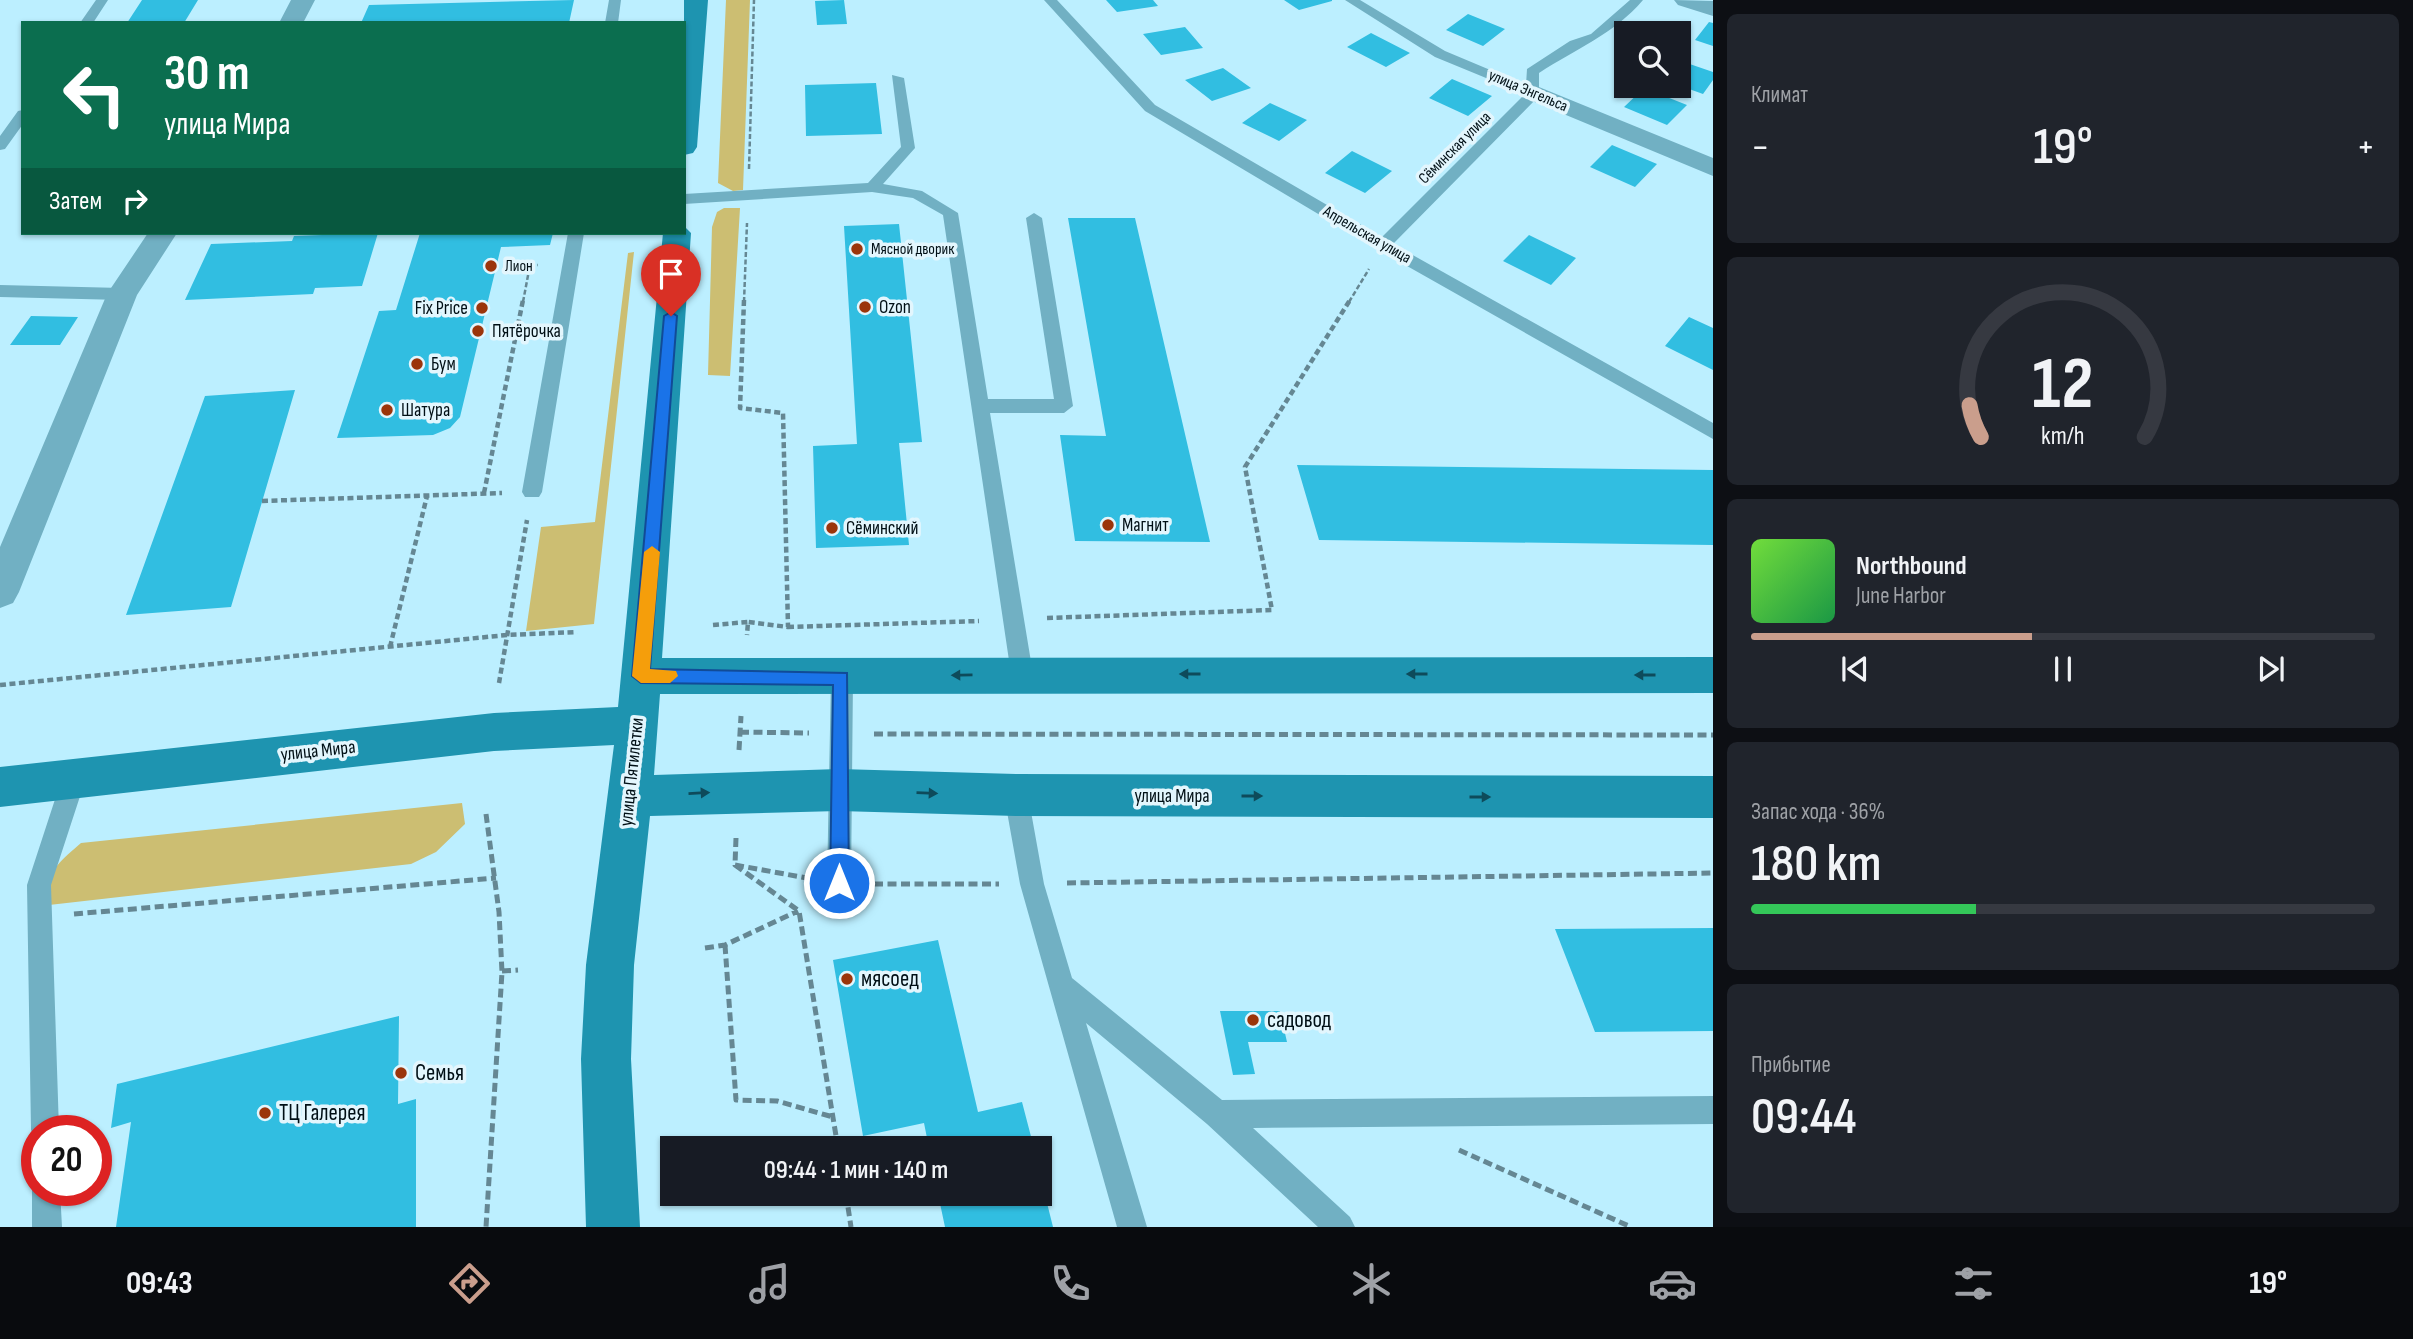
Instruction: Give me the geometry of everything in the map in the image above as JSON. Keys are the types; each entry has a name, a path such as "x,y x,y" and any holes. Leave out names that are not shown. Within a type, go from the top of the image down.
{"main road":[{"path":"686,122 696,0"},
{"name":"улица Пятилетки","path":"613,1227 606,1059 611,965 631,796 677,235"},
{"path":"641,676 842,678 1022,674 1713,675"},
{"name":"улица Мира","path":"0,787 494,732 637,725"},
{"name":"улица Мира","path":"631,796 839,790 1016,795 1713,797"}],"street":[{"path":"292,21 303,0"},
{"path":"1686,0 1713,9"},
{"name":"улица Энгельса","path":"1534,93 1713,168"},
{"path":"0,592 122,294 162,235"}],"lane":[{"path":"87,21 102,0"},
{"path":"611,21 615,0"},
{"name":"Апрельская улица","path":"1050,0 1150,108 1383,245 1713,432"},
{"name":"улица Энгельса","path":"1351,0 1440,54 1534,93"},
{"name":"Сёминская улица","path":"1383,245 1534,93 1532,72 1574,44 1596,37 1637,0"},
{"path":"872,187 908,148 897,78"},
{"path":"0,146 21,117"},
{"path":"686,199 872,187 917,194 950,214 1022,674"},
{"path":"980,406 1064,405 1034,218"},
{"path":"532,492 576,235"},
{"path":"0,291 122,294"},
{"path":"839,883 842,678"},
{"path":"45,1115 39,885 74,778"},
{"path":"1016,795 1032,884 1132,1227"},
{"path":"1063,987 1217,1114 1340,1227"},
{"path":"1217,1114 1713,1110"},
{"path":"46,1206 47,1227"}],"path":[{"path":"754,0 740,408 783,414 788,627"},
{"path":"713,625 748,622 788,627 1272,610 1245,467 1383,245"},
{"path":"484,494 530,265"},
{"path":"499,682 532,492"},
{"path":"262,501 503,493"},
{"path":"390,647 427,496"},
{"path":"746,640 748,622"},
{"path":"0,685 508,635 577,632"},
{"path":"738,761 741,714"},
{"path":"740,732 1713,735"},
{"path":"486,814 496,878 502,971 485,1185 486,1227"},
{"path":"735,865 736,838"},
{"path":"735,865 839,883 1032,884 1713,873"},
{"path":"735,865 799,911 836,1136"},
{"path":"40,917 496,878"},
{"path":"705,948 725,945 799,911"},
{"path":"725,945 736,1100 777,1101 833,1117"},
{"path":"502,971 518,970"},
{"path":"1448,1145 1631,1227"},
{"path":"848,1206 851,1227"}],"shaded area":[{"path":"726,0 750,0 743,190 733,191 718,183"},
{"path":"724,208 740,208 730,376 708,375 712,227 717,212"},
{"path":"634,252 594,624 526,631 541,527 595,522 628,253"},
{"path":"462,803 465,824 436,852 411,864 49,905 48,885 54,870 81,843"}],"building":[{"path":"142,0 198,0 185,21 128,21"},
{"path":"574,0 569,21 362,21 369,5"},
{"path":"844,0 847,24 817,25 815,1"},
{"path":"1106,0 1153,0 1158,6 1117,12"},
{"path":"1284,0 1332,0 1332,1 1299,10"},
{"path":"1468,14 1505,29 1483,46 1446,30"},
{"path":"1709,22 1713,23 1713,46 1695,40"},
{"path":"1185,27 1203,48 1161,55 1143,34"},
{"path":"1371,33 1410,53 1386,67 1347,47"},
{"path":"1691,64 1713,72 1713,80 1703,94 1691,90"},
{"path":"1223,68 1251,88 1212,101 1185,80"},
{"path":"1452,79 1492,96 1468,116 1429,98"},
{"path":"876,83 882,134 806,136 805,85"},
{"path":"1633,98 1669,98 1687,105 1667,125 1624,107"},
{"path":"1270,103 1307,120 1279,141 1242,123"},
{"path":"1612,145 1657,164 1635,187 1590,167"},
{"path":"1352,151 1392,171 1365,193 1325,173"},
{"path":"1068,218 1135,218 1210,542 1075,541 1060,435 1106,436"},
{"path":"899,224 922,442 899,443 909,545 816,548 813,446 857,444 844,226"},
{"path":"377,235 362,286 315,288 313,294 185,300 211,244 292,241 294,236"},
{"name":"Бум","path":"419,235 552,235 550,245 501,247 460,417 450,428 433,435 337,438 379,311 396,310"},
{"path":"1529,235 1576,258 1551,285 1503,261"},
{"path":"31,316 78,317 60,345 10,345"},
{"path":"1689,317 1713,328 1713,370 1665,346"},
{"path":"295,390 231,607 126,615 205,396"},
{"path":"1297,465 1713,470 1713,545 1319,540"},
{"path":"1713,928 1713,1031 1595,1032 1555,929"},
{"path":"938,940 978,1112 1022,1102 1031,1136 927,1136 924,1123 863,1136 833,960"},
{"path":"1220,1011 1280,1011 1287,1042 1248,1042 1255,1074 1233,1075"},
{"name":"ТЦ Галерея","path":"399,1016 398,1104 416,1099 416,1227 116,1227 131,1122 112,1128 117,1084"},
{"path":"941,1206 1048,1206 1053,1227 945,1227"}],"slow traffic":[{"path":"652,552 641,676 670,676"}],"place":[{"name":"Мясной дворик","path":"857,249"},
{"name":"Лион","path":"491,266"},
{"name":"Ozon","path":"865,307"},
{"name":"Fix Price","path":"482,308"},
{"name":"Пятёрочка","path":"478,331"},
{"name":"Бум","path":"417,364"},
{"name":"Шатура","path":"387,410"},
{"name":"Магнит","path":"1108,525"},
{"name":"Сёминский","path":"832,528"},
{"name":"мясоед","path":"847,979"},
{"name":"садовод","path":"1253,1020"},
{"name":"Семья","path":"401,1073"},
{"name":"ТЦ Галерея","path":"265,1113"}],"route":[{"path":"671,316 641,676 842,678 839,883"}]}
